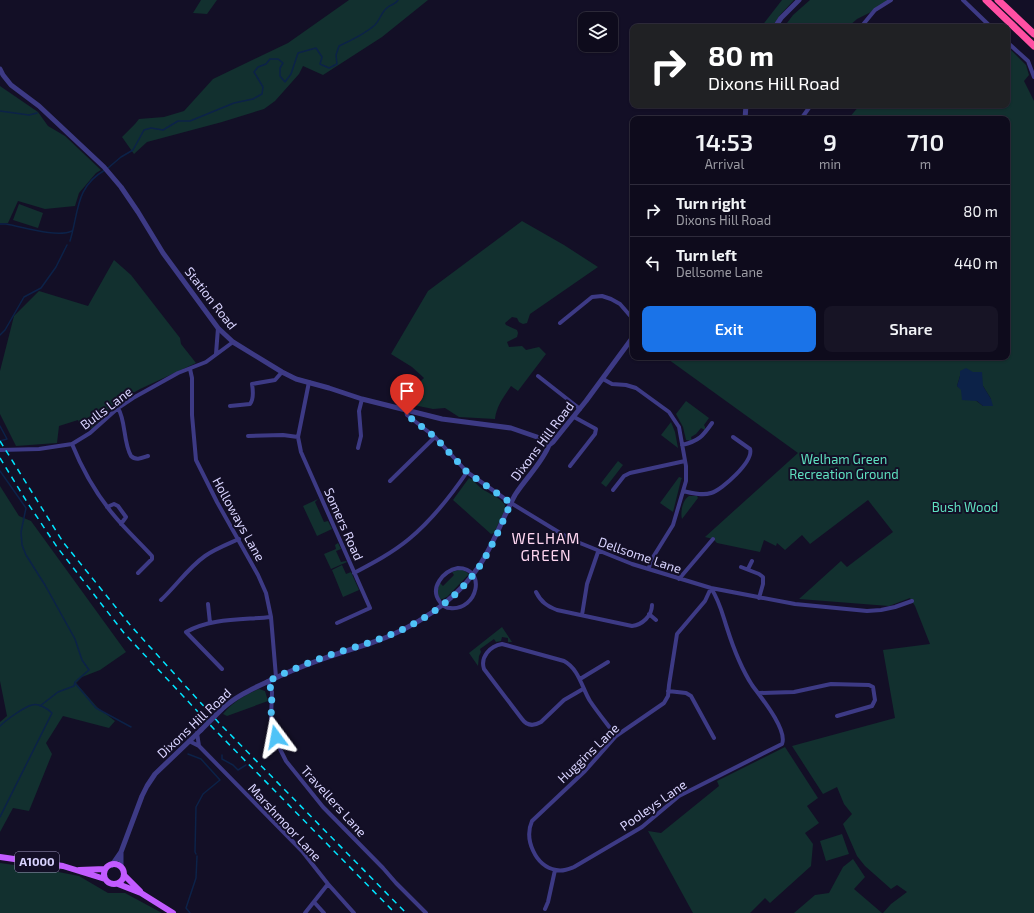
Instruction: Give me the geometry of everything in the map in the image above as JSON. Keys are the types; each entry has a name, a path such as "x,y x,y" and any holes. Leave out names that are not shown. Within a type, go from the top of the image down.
{"highway":[{"path":"986,0 1034,46"},
{"path":"998,0 1034,34"}],"main road":[{"name":"A1000","path":"0,857 57,865 105,879"},
{"path":"141,893 124,875 121,867 112,865 106,869 104,873 105,879 111,884 118,884 141,893 173,913"},
{"name":"A1000","path":"74,870 106,869"},
{"path":"118,884 122,882 124,875"}],"street":[{"path":"777,24 799,0"},
{"path":"863,24 875,10 891,0"},
{"path":"963,0 988,24"},
{"path":"1010,45 1028,61 1034,77"},
{"name":"Station Road","path":"0,68 3,75 11,85 39,106 105,169 121,188 138,212 163,253 218,328 233,342 296,379 406,411 451,421 498,425 511,428 537,437 549,445"},
{"path":"560,323 592,297 602,296 611,298 620,304 630,316"},
{"path":"216,354 218,328"},
{"name":"Dixons Hill Road","path":"112,865 121,852 142,796 155,774 222,709 242,694 276,677 328,656 389,636 442,605 459,591 474,574 494,540 511,503 549,445 574,417 630,341"},
{"name":"Bulls Lane","path":"0,450 39,449 72,444 90,433 118,408 156,385 206,362 233,342"},
{"name":"Holloways Lane","path":"190,369 192,378 192,415 196,460 217,502 239,539 262,583 269,603 276,677"},
{"path":"230,406 250,404 253,397 252,384 275,380 282,372"},
{"path":"538,376 580,409"},
{"path":"603,379 612,384 626,385 636,388 664,407 676,422 682,445 687,474 683,491 673,525 650,562 649,569"},
{"name":"Somers Road","path":"309,382 298,437 302,456 354,573 378,561 419,531 440,509 467,472"},
{"path":"358,448 361,436 359,411 362,399"},
{"path":"118,408 122,415 122,425 131,456 138,459 148,456"},
{"name":"Dellsome Lane","path":"406,411 407,415 435,437 467,472 511,503 557,532 598,552 711,588 795,604 867,611 881,610 912,601"},
{"path":"570,466 595,434 596,429 574,417"},
{"path":"682,445 698,440 712,423"},
{"path":"248,436 282,435 298,437"},
{"path":"390,481 435,437"},
{"path":"683,491 709,494 722,488 737,473 750,456 751,452 750,449 733,437"},
{"path":"72,444 92,486 121,524 152,556 152,559 138,573"},
{"path":"613,490 624,476 630,473 685,461"},
{"path":"107,507 114,504 117,505 126,514 126,517 121,524"},
{"path":"161,600 178,584 188,571 206,556 239,539"},
{"path":"679,579 713,540"},
{"path":"582,616 587,584 598,552"},
{"path":"748,570 752,561"},
{"path":"741,567 759,574 763,578 759,598"},
{"path":"458,568 468,570 474,574 475,590 470,601 465,605 456,608 446,608 437,599 437,584 442,577 452,569 458,568"},
{"path":"337,623 370,608 354,573"},
{"path":"711,588 719,601 728,632 744,669 751,684 759,693 794,692 831,684 870,685 873,687 875,700 872,706 837,716"},
{"name":"Huggins Lane","path":"554,870 540,861 533,851 529,836 532,821 585,770 616,736 664,703 668,696 677,634 705,601 711,588"},
{"path":"536,592 540,600 550,607 582,616 632,626 640,624 649,614 652,609 652,605"},
{"path":"208,604 210,622"},
{"path":"649,614 656,620"},
{"path":"222,669 186,632 196,626 210,622 271,617"},
{"path":"583,689 564,700 541,722 528,725 484,669 482,660 486,653 495,646 498,644 506,644 564,661 572,667 580,679 583,689 591,703 616,736"},
{"path":"580,679 608,662"},
{"name":"Travellers Lane","path":"268,681 272,692 271,719 276,740 286,761 323,807 426,913"},
{"path":"668,691 686,693 691,696 714,738"},
{"name":"Pooleys Lane","path":"554,870 567,870 574,867 642,827 682,794 780,745 783,742 781,731 759,693"},
{"path":"199,732 199,746"},
{"name":"Marshmoor Lane","path":"189,741 199,746 302,851 328,884 354,913"},
{"name":"Dixons Hill Road","path":"121,852 121,867"},
{"path":"545,909 548,902 554,870"},
{"path":"306,913 328,884"},
{"path":"314,902 324,913"}],"green space":[{"path":"201,0 217,0 207,14 193,13"},
{"path":"349,0 428,0 382,37 323,75 303,66 299,74 275,101 264,109 147,142 134,154 122,137 139,119 164,117 184,111 213,79 288,43"},
{"path":"782,0 794,0 774,24 763,24"},
{"path":"810,0 890,0 857,19 851,24 786,24 793,15"},
{"path":"1010,49 1026,65 1029,75 1024,81 1034,101 1034,913 883,913 891,904 907,892 897,885 891,889 865,866 857,856 843,824 852,814 844,804 837,787 823,794 792,746 895,718 883,650 930,644 915,606 910,598 889,606 799,599 841,561 847,567 893,532 868,500 810,544 802,535 785,550 777,543 776,546 764,540 760,552 717,543 713,539 705,537 798,453 669,360 1010,360 1010,116 851,116 857,108 1010,108","holes":["960,376 983,386 991,399 983,406 957,386"]},
{"path":"0,86 38,112 48,126 65,136 101,170 96,173 79,193 75,206 45,209 18,201 8,223 0,223"},
{"path":"19,204 43,213 38,228 13,220"},
{"path":"522,221 564,245 598,267 530,314 527,323 523,324 519,322 517,318 512,317 505,323 506,325 517,330 518,333 517,337 507,342 509,347 522,346 526,350 539,347 546,354 518,391 511,386 499,406 495,419 459,417 445,408 433,409 399,402 424,378 412,367 391,354 428,291"},
{"path":"114,260 131,275 180,338 181,344 196,363 140,389 114,404 102,419 91,429 88,421 79,423 78,420 59,426 57,443 16,446 0,414 0,371 14,316 39,291 88,306"},
{"path":"686,401 709,418 704,425 705,430 701,428 691,437 692,441 686,440 683,427 676,414"},
{"path":"671,422 675,432 678,448 661,435"},
{"path":"618,461 623,465 606,487 601,483"},
{"path":"679,477 682,478 673,512 660,503"},
{"path":"469,478 505,505 505,510 494,533 491,534 453,500"},
{"path":"0,486 19,516 31,521 126,652 100,670 82,677 76,683 97,707 115,721 109,728 63,716 46,743 52,754 29,811 13,808 0,832 0,722 7,716 0,681"},
{"path":"689,496 697,496 698,498 682,519 682,506"},
{"path":"318,499 315,502 324,522 328,521 332,529 317,536 303,506"},
{"path":"338,543 341,549 336,551 341,562 347,562 331,569 324,554 336,549 335,545"},
{"path":"342,565 346,574 351,572 359,590 343,597 332,570"},
{"path":"462,569 469,574 447,597 440,600 438,596 438,587 440,583 443,586 454,575 452,572"},
{"path":"502,627 512,642 508,642 508,638 502,637 501,641 496,642 494,639 480,649 481,652 478,666 469,653"},
{"path":"259,689 265,691 268,701 227,716 223,714 240,699"},
{"path":"785,747 818,798 807,806 819,823 805,833 813,844 811,866 770,903 765,898 750,913 693,913 648,831 661,833 719,786 717,781"},
{"path":"842,834 849,854 826,861 820,841"},
{"path":"853,859 865,877 854,889 882,913 794,913 815,895 829,893 843,867"},
{"path":"0,863 79,876 108,893 125,893 162,913 0,913"}],"water":[{"path":"966,368 973,372 982,372 983,386 991,399 993,406 983,406 977,401 962,400 961,390 957,386 960,371"}],"waterway":[{"path":"108,168 121,157 133,150 144,130 151,128 163,130 178,121 190,121 234,103 253,99 262,94 263,87 254,72 258,67 266,64 270,59 278,59 283,63 280,68 280,76 285,82 291,74 298,53 316,48 322,57 320,64 329,68 337,64 336,55 339,46 358,37 375,25 386,9 398,0"},
{"path":"0,111 29,115 37,113"},
{"path":"70,241 83,192 88,184 105,170"},
{"path":"0,224 49,233 66,233 72,231"},
{"path":"0,335 5,330 24,297 41,288 56,267 67,245"},
{"path":"0,426 7,439 0,441"},
{"path":"0,471 26,508 21,532 22,545 26,555 45,585 75,639 82,660 89,670 75,682 74,686 58,692 40,706"},
{"path":"75,683 96,708 131,727"},
{"path":"0,726 24,708 32,705 46,708 52,713 0,817"},
{"path":"188,754 201,759 220,780 203,794 196,807 196,854"},
{"path":"222,755 222,759 233,765 238,770 246,765"},
{"path":"190,913 186,908 196,878 197,856"}],"railway":[{"path":"0,441 63,542 131,626 220,724 406,913"},
{"path":"0,458 57,547 124,633 214,729 395,913"}],"district":[{"name":"WELHAM GREEN","path":"546,548"}],"route":[{"path":"276,737 271,719 272,692 268,681 328,656 389,636 442,605 459,591 474,574 494,540 511,503 467,472 435,437 407,415"}],"park label":[{"name":"Welham Green Recreation Ground","path":"844,466"},
{"name":"Bush Wood","path":"965,507"}]}
